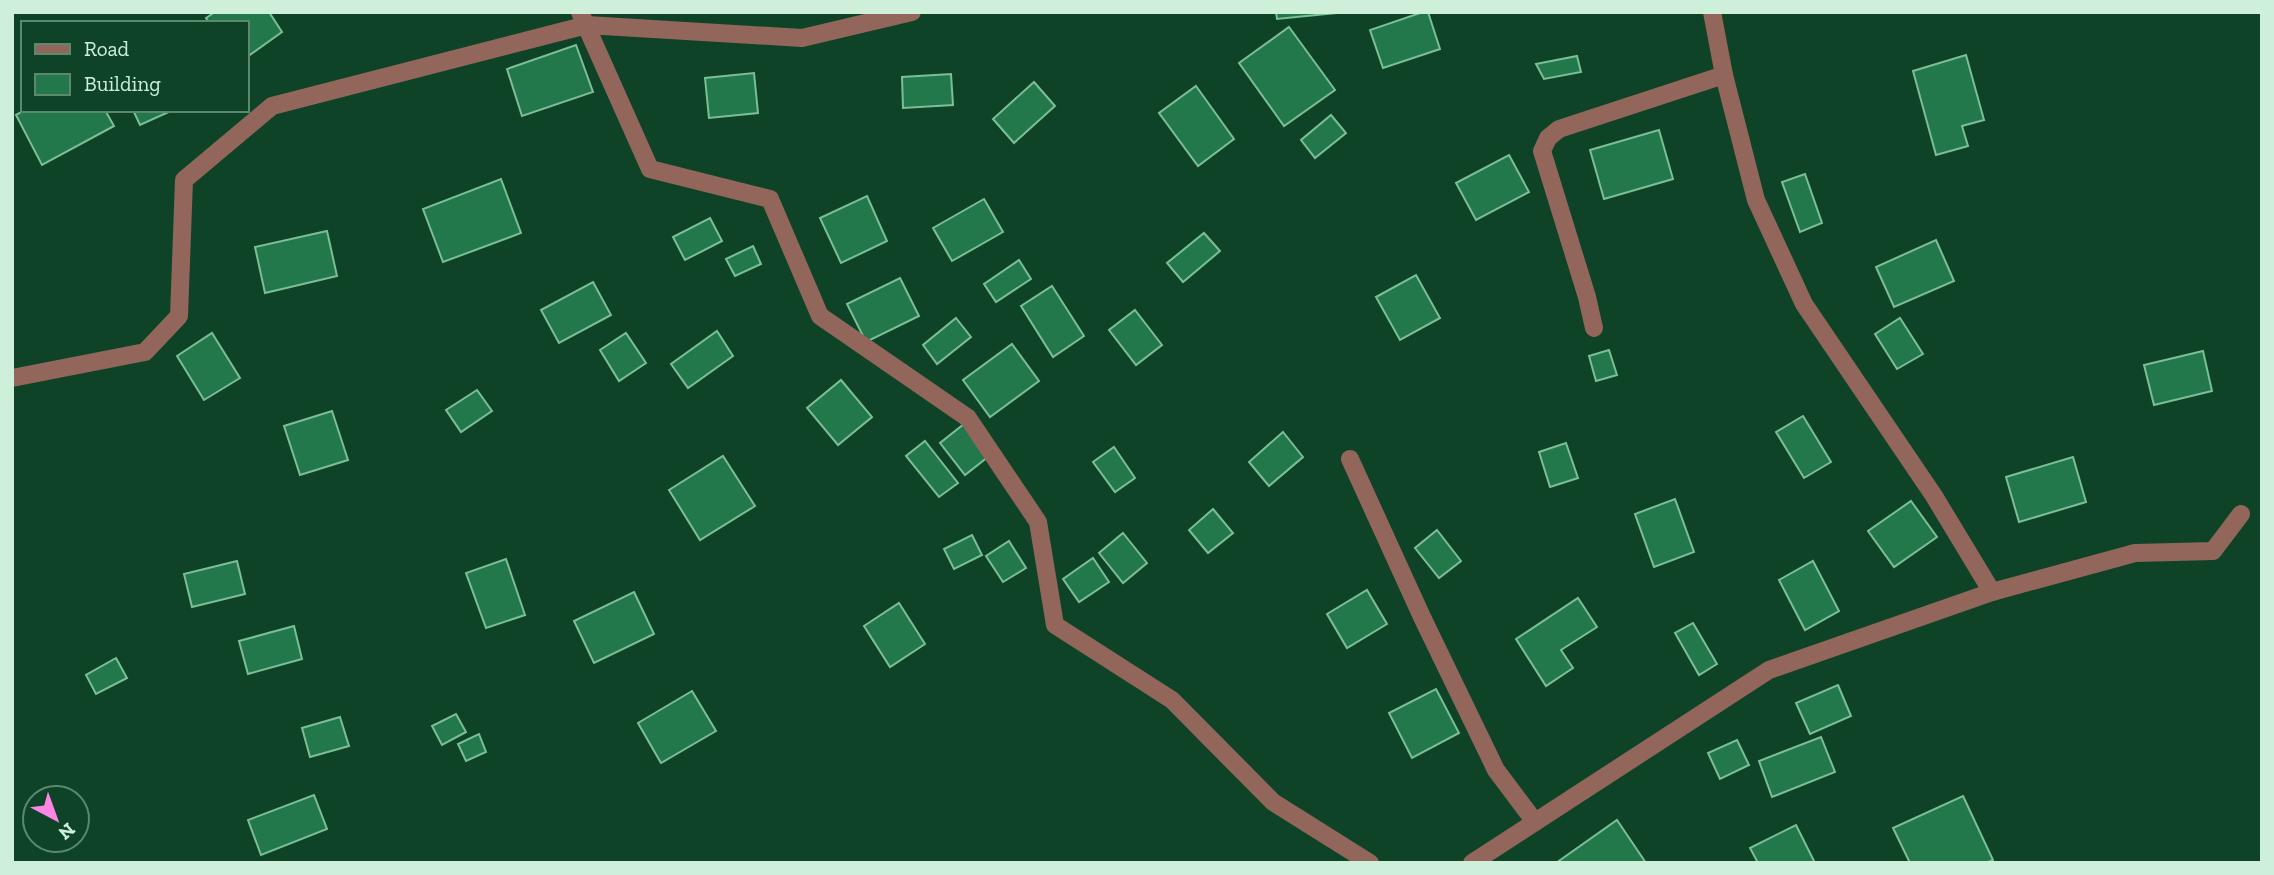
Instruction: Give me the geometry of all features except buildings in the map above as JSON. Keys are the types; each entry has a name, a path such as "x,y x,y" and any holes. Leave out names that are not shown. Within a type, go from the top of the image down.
{"street":[{"path":"12,378 145,352 179,316 184,180 272,106 583,19 802,38 912,12"},
{"path":"1712,12 1724,75 1756,200 1804,304 1934,496 1992,592"},
{"path":"583,19 650,169 770,199 820,316 968,418 1038,522 1055,625 1172,700 1273,802 1370,863"},
{"path":"1594,328 1542,151 1548,138 1559,129 1724,75"},
{"path":"1350,459 1496,770 1535,822"},
{"path":"1472,863 1769,670 1992,592 2136,553 2213,551 2241,514"}]}
